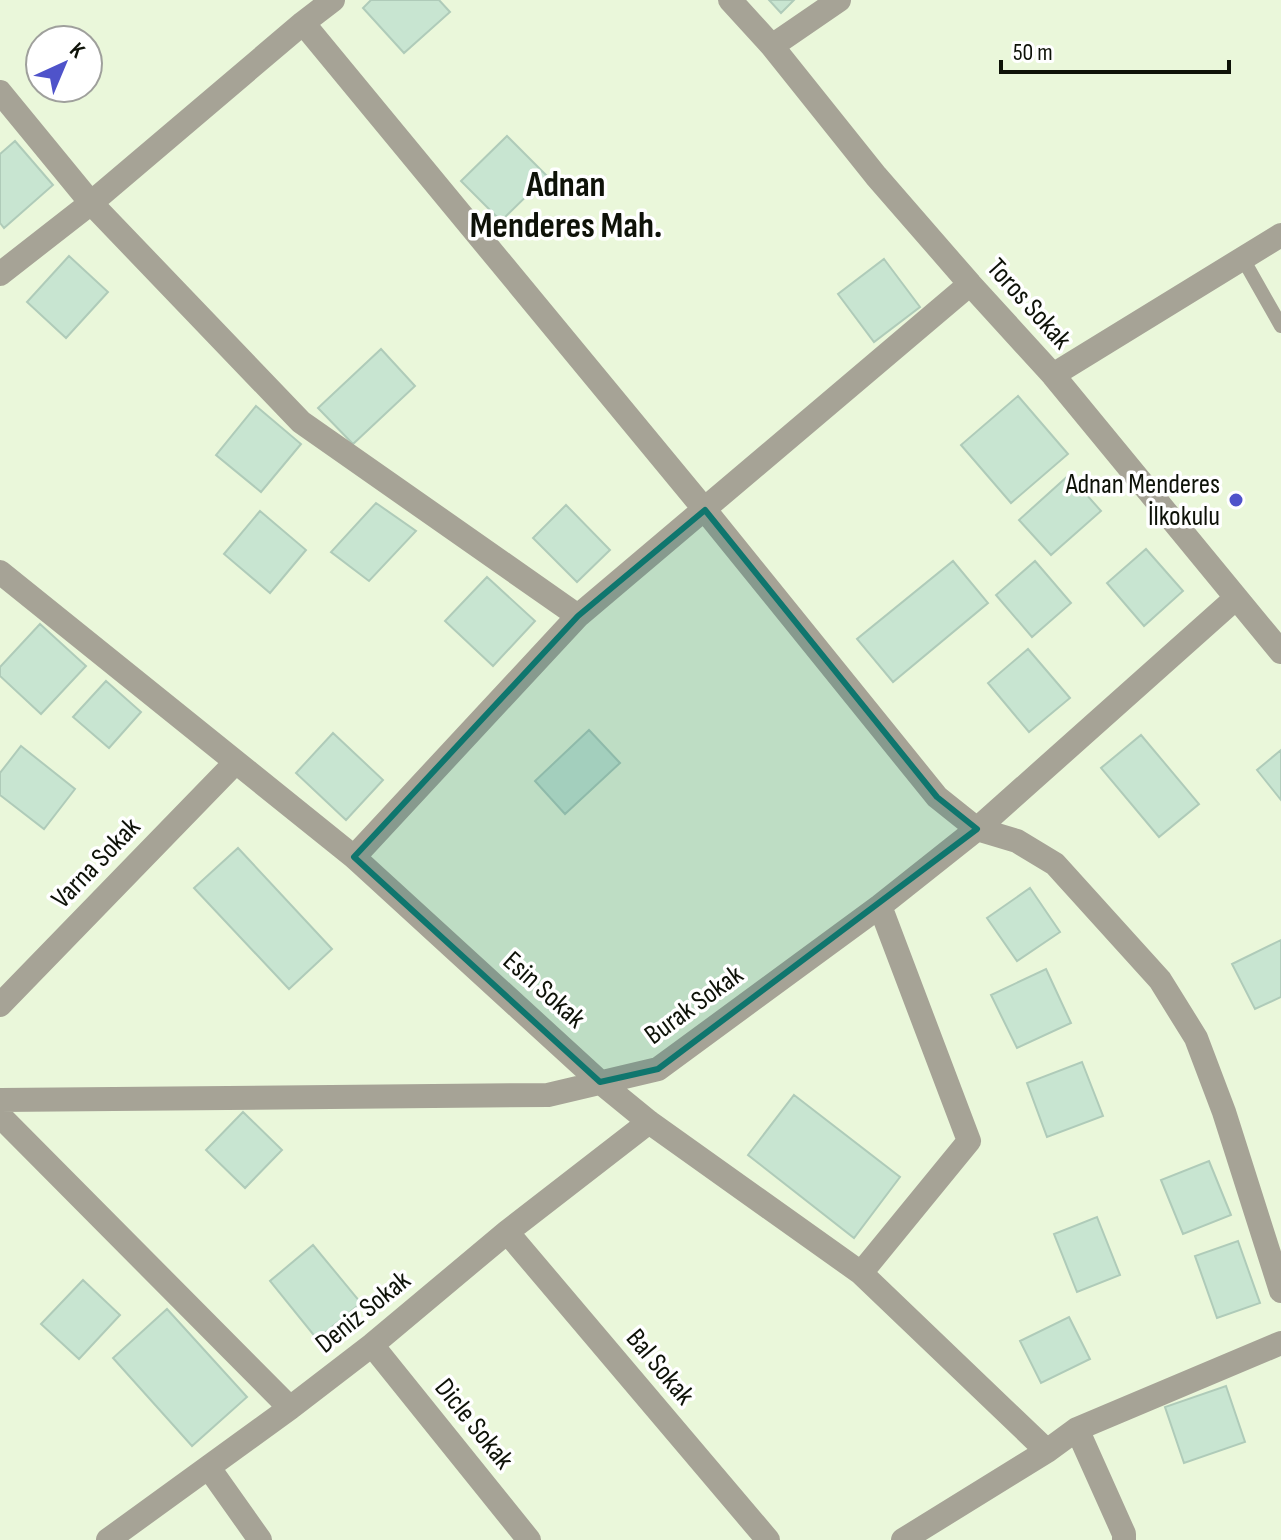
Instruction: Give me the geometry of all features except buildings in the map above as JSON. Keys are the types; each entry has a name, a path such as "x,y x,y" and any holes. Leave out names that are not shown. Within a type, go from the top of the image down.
{"street":[{"path":"0,274 91,203 333,0"},
{"name":"Toros Sokak","path":"730,0 772,46 876,176 1053,375 1281,652"},
{"path":"772,46 839,0"},
{"path":"303,23 937,797 977,829 1017,841 1055,864 1160,980 1196,1038 1224,1112 1281,1291"},
{"path":"0,92 91,203 301,422 578,616"},
{"path":"1053,375 1281,235"},
{"path":"354,857 578,616 970,284"},
{"name":"Esin Sokak","path":"0,572 354,857 600,1082 649,1122 861,1273 1047,1451"},
{"name":"Burak Sokak","path":"0,1100 548,1095 658,1069 880,906 977,829 1236,598"},
{"name":"Varna Sokak","path":"0,1005 236,762"},
{"path":"861,1273 969,1141 880,906"},
{"path":"0,1116 290,1408"},
{"name":"Deniz Sokak","path":"108,1540 372,1345 507,1232 649,1122"},
{"name":"Bal Sokak","path":"507,1232 768,1540"},
{"path":"903,1540 1047,1451 1077,1429 1281,1343"},
{"name":"Dicle Sokak","path":"372,1345 529,1540"},
{"path":"1077,1429 1124,1540"},
{"path":"209,1468 260,1540"}],"lane":[{"path":"1243,259 1281,326"}],"highlighted area":[{"path":"705,510 937,797 977,829 658,1069 600,1082 354,857 578,616"}],"place":[{"name":"Adnan Menderes İlkokulu","path":"1236,500"}],"district":[{"name":"Adnan Menderes Mah.","path":"566,206"}]}
